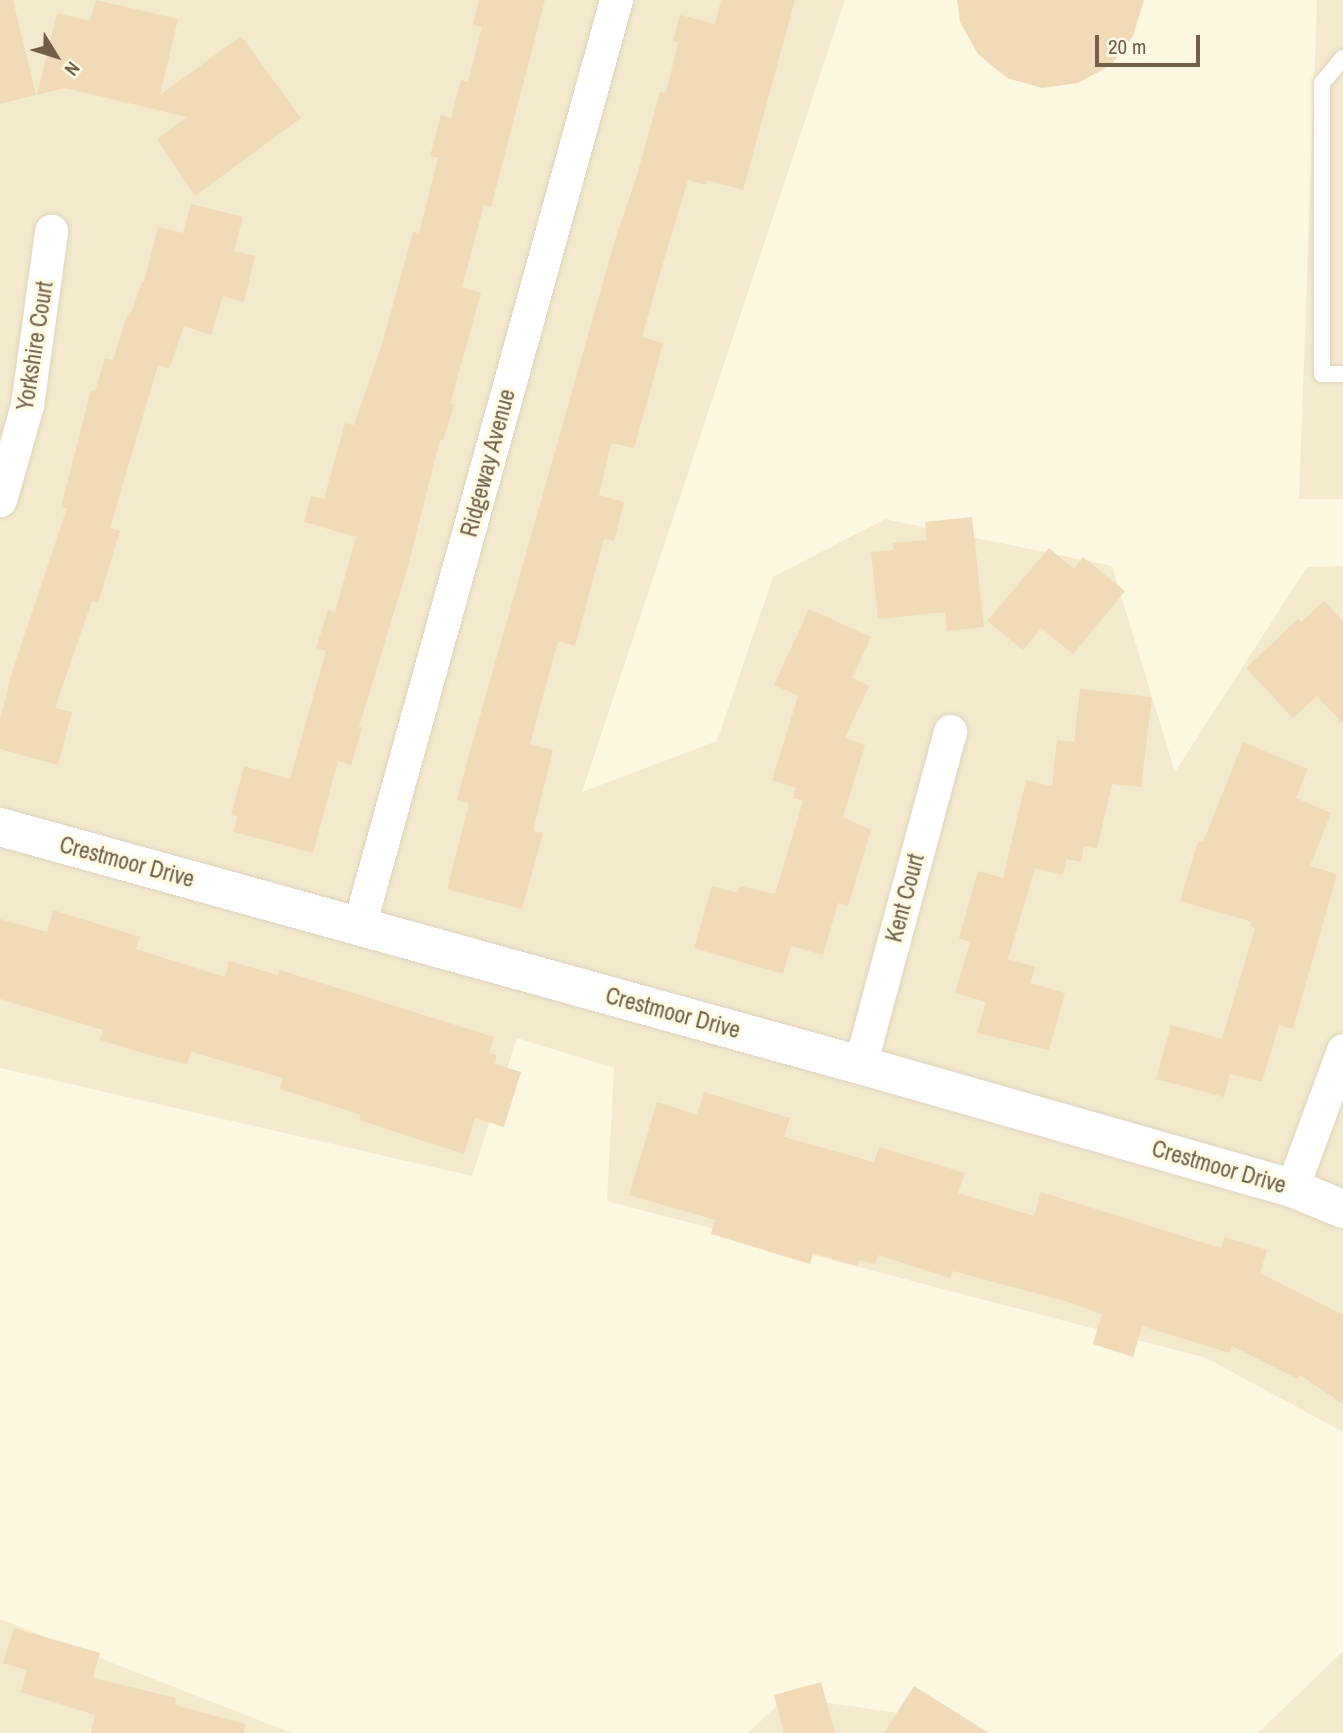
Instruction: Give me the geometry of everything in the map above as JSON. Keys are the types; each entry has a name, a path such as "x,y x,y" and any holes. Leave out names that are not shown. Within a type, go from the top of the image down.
{"street":[{"name":"Ridgeway Avenue","path":"359,926 616,0"},
{"name":"Yorkshire Court","path":"0,500 27,405 51,231"},
{"name":"Kent Court","path":"860,1065 950,731"},
{"name":"Crestmoor Drive","path":"0,827 860,1065 1292,1188 1343,1209"},
{"path":"1292,1188 1343,1050"}],"lane":[{"path":"1343,58 1322,83 1322,374 1343,374"}],"shaded area":[{"path":"0,0 845,0 582,792 717,741 773,577 885,519 1112,566 1175,772 1307,567 1343,566 1343,1432 1206,1358 607,1201 614,1068 517,1038 472,1176 0,1068"},
{"path":"1317,0 1343,0 1343,499 1299,499"},
{"path":"0,1619 292,1733 0,1733"},
{"path":"1343,1651 1343,1733 1258,1733"},
{"path":"786,1697 920,1716 935,1733 748,1733"}],"building":[{"path":"0,0 13,0 36,95 0,104"},
{"path":"96,0 178,19 160,95 241,36 301,118 195,196 157,139 187,117 65,88 37,95 57,13 90,21"},
{"path":"479,0 545,0 491,207 484,205 462,287 481,293 450,404 454,405 443,441 440,440 409,563 359,727 362,728 351,765 338,761 313,853 234,832 237,816 231,815 244,766 290,779 326,651 316,648 328,610 335,612 356,537 304,522 311,496 324,499 345,423 354,425 382,344 413,232 419,233 438,158 430,156 441,115 451,118 461,80 468,82 482,27 473,25"},
{"path":"721,0 795,0 743,190 707,180 705,185 688,180 663,263 642,337 663,343 653,381 634,448 611,443 599,495 624,502 614,541 604,539 575,646 558,641 530,744 553,750 533,831 543,833 522,909 447,889 469,804 457,800 615,240 637,175 660,92 666,93 678,43 673,41 680,15 715,24"},
{"path":"957,0 1144,0 1133,36 1111,65 1078,83 1042,88 1007,78 978,54 960,22"},
{"path":"191,204 243,217 234,251 255,256 244,302 223,296 211,335 184,326 169,369 158,365 110,528 120,531 98,603 92,601 55,708 72,712 58,765 0,749 0,720 12,672 67,508 61,507 91,390 95,391 105,358 113,360 127,315 130,316 144,282 158,227 183,233"},
{"path":"972,517 984,627 947,631 945,612 878,619 871,552 894,550 893,543 927,540 925,522"},
{"path":"1049,548 1074,569 1083,557 1125,591 1073,654 1041,628 1023,650 987,621"},
{"path":"1324,601 1343,621 1343,724 1317,696 1293,718 1246,668 1298,619 1301,622"},
{"path":"809,609 871,637 852,678 869,686 845,738 865,745 843,817 871,830 848,906 838,903 823,955 791,946 783,974 694,948 712,886 738,893 740,886 775,894 803,801 793,798 796,788 772,780 798,696 774,685"},
{"path":"1080,689 1152,697 1141,787 1112,784 1097,849 1084,846 1081,862 1066,859 1063,875 1035,868 1008,959 1035,967 1030,983 1065,993 1049,1050 977,1033 986,1002 955,993 970,942 959,938 978,871 1003,878 1026,780 1052,786 1057,740 1074,742"},
{"path":"1243,742 1308,769 1296,798 1331,813 1310,866 1337,874 1293,1029 1279,1025 1262,1082 1230,1074 1224,1097 1156,1079 1171,1025 1222,1039 1255,928 1250,926 1252,922 1180,901 1198,841 1203,842"},
{"path":"53,910 140,937 136,949 225,977 229,961 278,975 280,970 494,1037 489,1053 497,1055 495,1064 521,1072 504,1127 475,1118 464,1154 359,1120 361,1115 280,1089 283,1078 191,1052 187,1064 150,1055 100,1040 103,1030 0,999 0,919 47,932"},
{"path":"704,1092 790,1118 784,1137 874,1162 879,1147 965,1173 958,1193 1034,1216 1041,1192 1221,1248 1225,1237 1267,1250 1260,1273 1343,1315 1343,1404 1300,1375 1298,1379 1232,1346 1230,1353 1142,1326 1133,1357 1093,1344 1102,1314 1065,1301 953,1271 950,1278 878,1255 875,1264 859,1260 857,1266 813,1253 810,1264 711,1234 715,1220 629,1195 657,1102 697,1115"},
{"path":"14,1628 100,1653 93,1678 176,1698 175,1705 245,1724 244,1733 91,1733 95,1715 21,1692 27,1670 3,1663"},
{"path":"821,1682 835,1733 784,1733 774,1695"},
{"path":"914,1686 989,1733 884,1733"}]}
